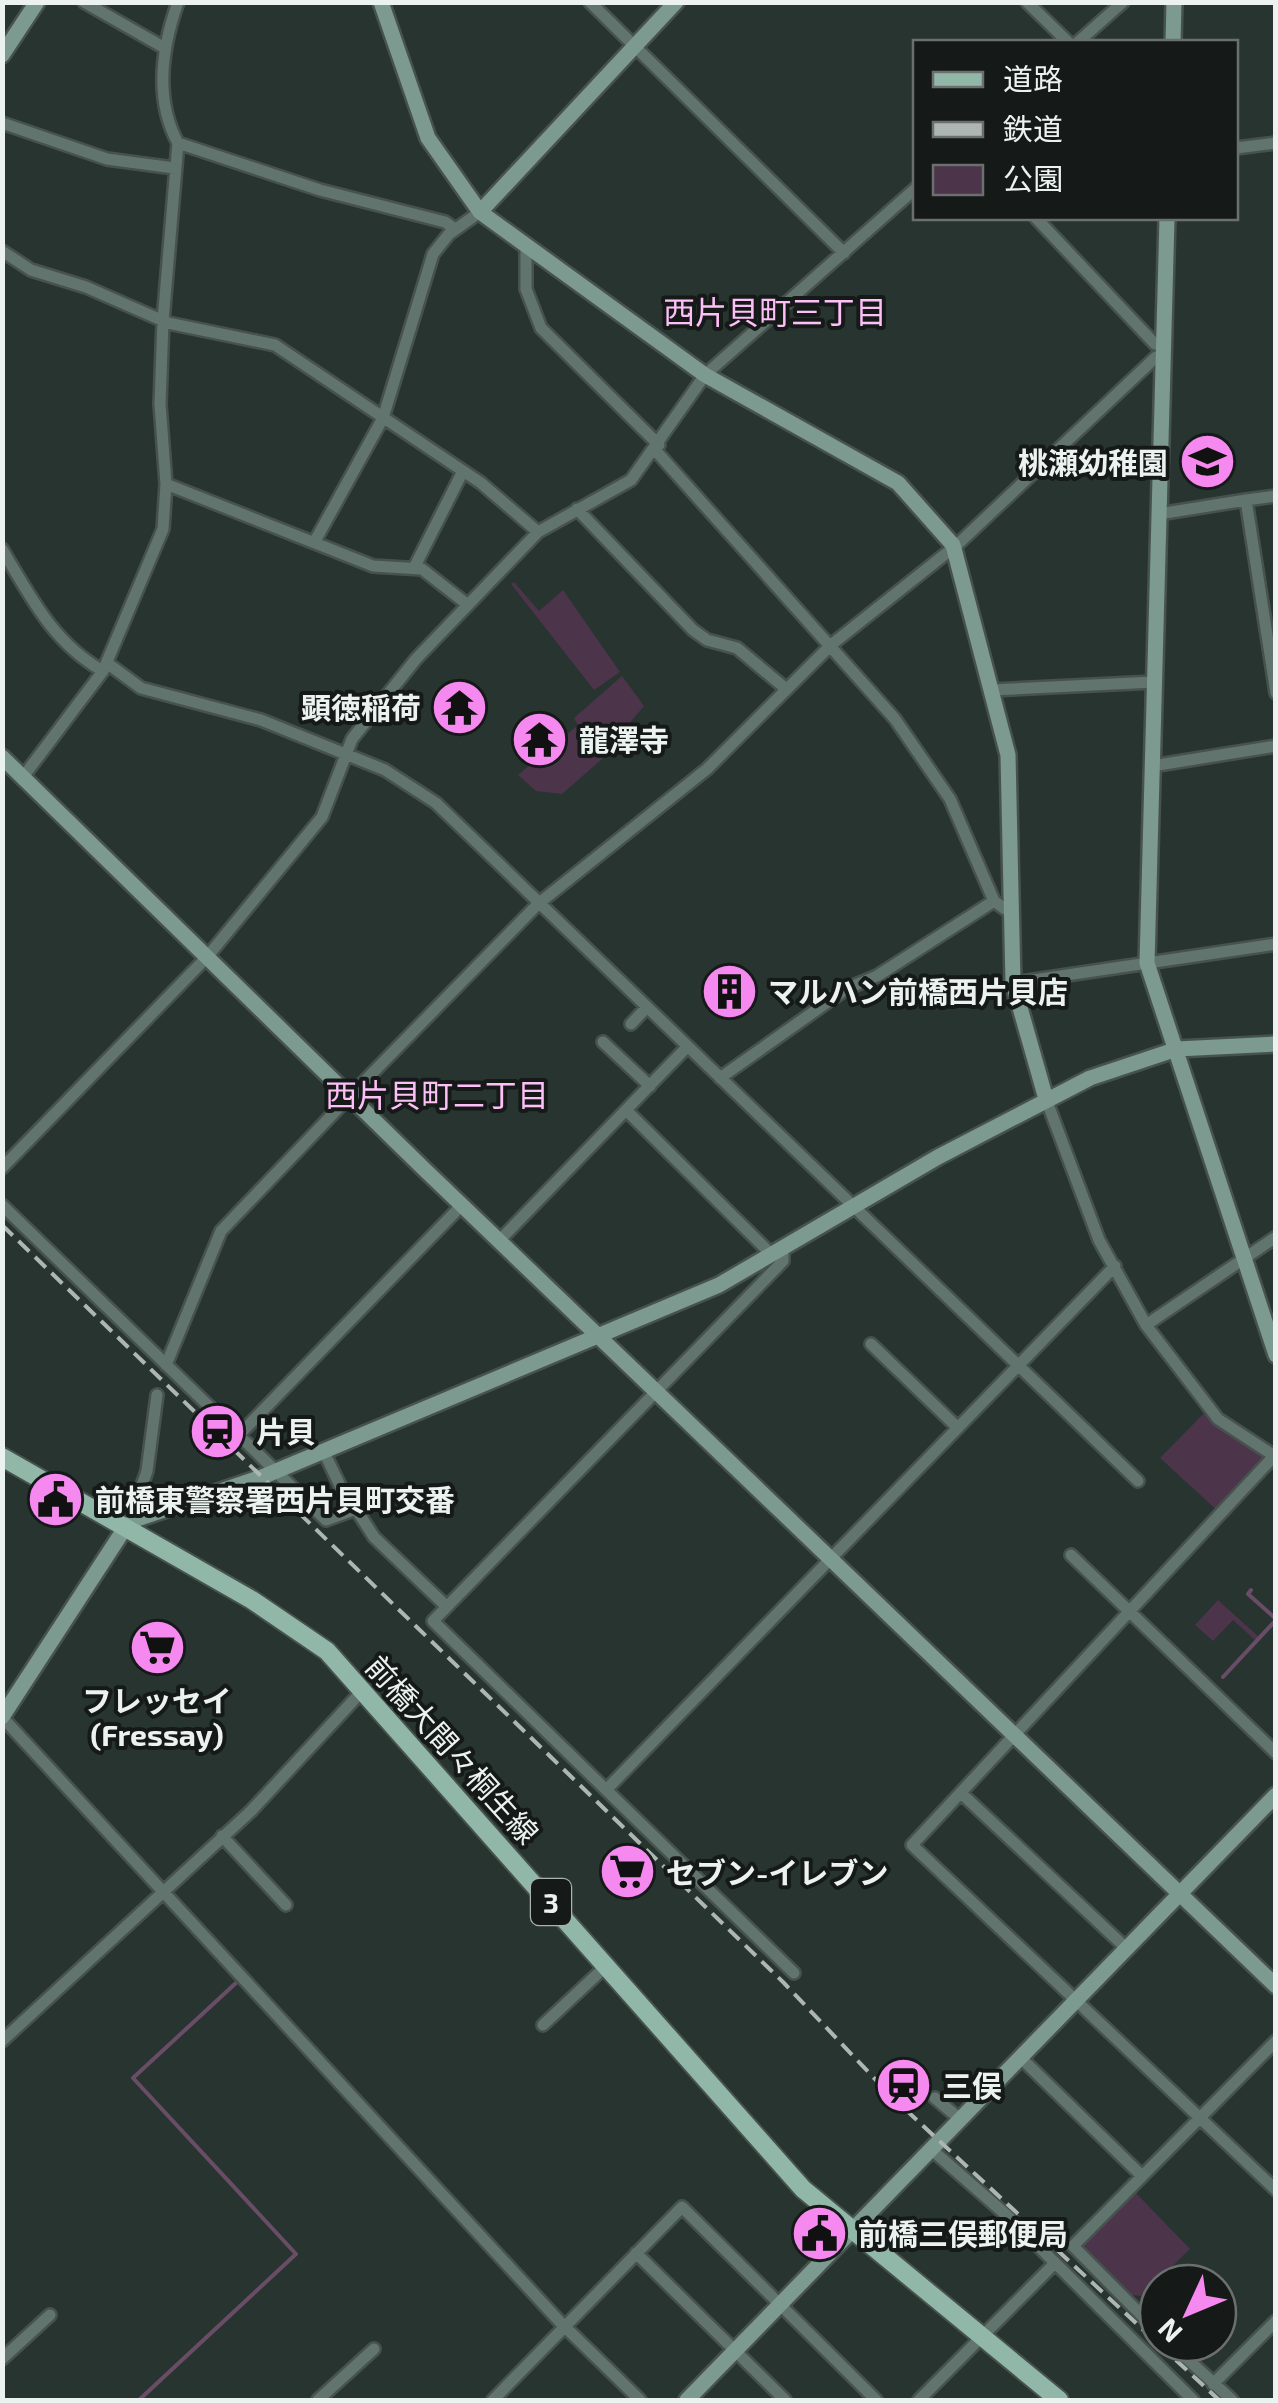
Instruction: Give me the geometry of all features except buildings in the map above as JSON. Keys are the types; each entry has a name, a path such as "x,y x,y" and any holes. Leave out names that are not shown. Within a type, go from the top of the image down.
{"main road":[{"name":"前橋大間々桐生線","path":"2,1457 131,1524 288,1622 327,1651 802,2189 1059,2400"}],"street":[{"path":"2,55 37,2"},
{"path":"84,2 163,47"},
{"path":"23,777 105,667 163,528 163,321 178,144 168,119 163,47 178,2"},
{"path":"381,2 428,138 480,212 526,250 705,375 898,483 953,545 1008,755 1014,983 1023,1030 1046,1099 1099,1240 1146,1324 1218,1419 1275,1455 912,1845 1276,2190"},
{"path":"590,2 844,253"},
{"path":"315,540 383,418 433,254 455,229 480,212 676,2"},
{"path":"1027,2 1066,40"},
{"path":"1080,40 1123,2"},
{"path":"1173,40 1174,2"},
{"path":"2,123 106,159 174,168"},
{"path":"1238,148 1276,142"},
{"path":"178,144 348,198 445,222 455,229"},
{"path":"2,1168 207,957 326,811 346,756 382,697 538,532 626,484 658,448 705,375 913,191"},
{"path":"1038,220 1164,351"},
{"path":"1168,220 1147,962 1276,1355"},
{"path":"526,250 526,288 541,328 658,448 831,645 941,782 994,901 1005,909 1013,906"},
{"path":"2,251 31,270 86,286 163,321 265,340 463,471 512,506 538,532"},
{"path":"166,1365 221,1231 538,904 707,769 831,645 953,545 1164,351"},
{"path":"414,568 463,471"},
{"path":"166,484 373,566 414,568 430,573 468,605"},
{"path":"1159,514 1276,496"},
{"path":"1246,500 1276,693"},
{"path":"576,508 693,630 707,640 737,648 785,688"},
{"path":"2,548 53,632 105,667 141,688 261,720 385,770 436,803 1138,1481"},
{"path":"992,690 1154,682"},
{"path":"1152,766 1276,746"},
{"path":"2,757 499,1241 1276,1986"},
{"path":"720,1078 846,989 877,976 994,901"},
{"path":"1014,983 1276,944"},
{"path":"631,1024 647,1008"},
{"path":"604,1042 650,1086"},
{"path":"131,1524 276,1470 719,1284 1090,1078 1177,1049 1276,1044"},
{"path":"499,1241 687,1046"},
{"path":"627,1112 777,1250 783,1260 446,1606 434,1624 794,1973"},
{"path":"2,1205 329,1522 356,1509 374,1537 446,1606"},
{"path":"240,1434 462,1205"},
{"path":"1146,1324 1276,1238"},
{"path":"606,1790 1116,1266"},
{"path":"871,1344 958,1428"},
{"path":"158,1395 147,1471 131,1524 3,1717 320,2065 565,2326 640,2400"},
{"path":"322,1450 345,1496"},
{"path":"1071,1555 1276,1753"},
{"path":"2,2041 278,1784 364,1689"},
{"path":"961,1792 1125,1947"},
{"path":"687,2400 1276,1795"},
{"path":"222,1836 286,1905"},
{"path":"543,2025 605,1967"},
{"path":"1138,2312 1074,2246 1276,2041"},
{"path":"1020,2057 1142,2175"},
{"path":"935,2098 954,2115"},
{"path":"930,2149 1055,2263 1194,2400"},
{"path":"493,2400 682,2207 876,2400"},
{"path":"636,2253 785,2400"},
{"path":"919,2400 1055,2263"},
{"path":"2,2359 50,2316"},
{"path":"1213,2384 1276,2321"},
{"path":"318,2400 374,2349"},
{"path":"1191,2363 1232,2400"}],"green space":[{"path":"514,582 539,611 563,590 620,672 594,690 511,584"},
{"path":"622,676 644,706 628,725 633,732 562,794 536,791 518,775 578,725 574,718"},
{"path":"1209,1408 1274,1455 1220,1513 1160,1458"},
{"path":"1218,1600 1259,1637 1256,1641 1233,1620 1213,1641 1195,1625"},
{"path":"1133,2190 1190,2249 1176,2263 1138,2263 1138,2296 1132,2295 1081,2245"}],"waterway":[{"path":"1251,1590 1248,1594 1276,1619"},
{"path":"1223,1677 1276,1620"},
{"path":"139,2400 296,2254 133,2078 237,1982"}],"railway":[{"path":"2,1225 784,1983 893,2098 1219,2400"}],"place":[{"name":"桃瀬幼稚園","path":"1207,462"},
{"name":"顕徳稲荷","path":"460,707"},
{"name":"龍澤寺","path":"540,739"},
{"name":"マルハン前橋西片貝店","path":"729,991"},
{"name":"片貝","path":"217,1431"},
{"name":"前橋東警察署西片貝町交番","path":"56,1499"},
{"name":"フレッセイ (Fressay)","path":"157,1648"},
{"name":"セブン-イレブン","path":"627,1872"},
{"name":"三俣","path":"903,2085"},
{"name":"前橋三俣郵便局","path":"819,2233"}],"district":[{"name":"西片貝町三丁目","path":"775,311"},
{"name":"西片貝町二丁目","path":"437,1094"}]}
